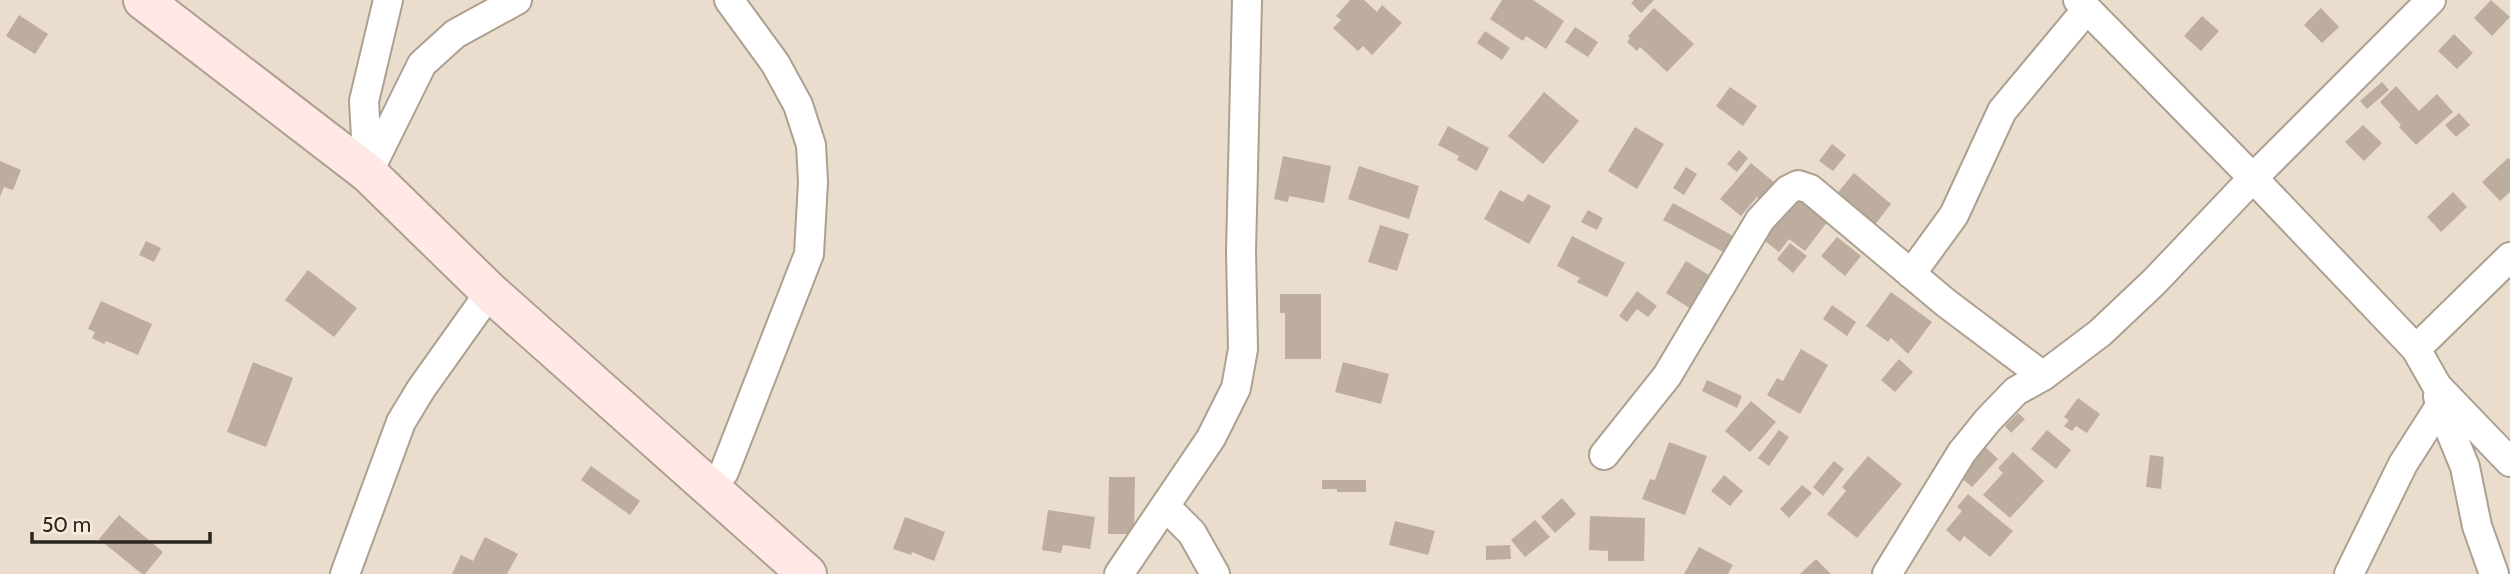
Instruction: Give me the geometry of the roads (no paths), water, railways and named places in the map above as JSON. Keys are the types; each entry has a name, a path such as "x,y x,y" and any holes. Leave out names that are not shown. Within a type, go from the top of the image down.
{"street":[{"path":"143,0 368,173 490,292 807,574"},
{"path":"368,173 363,101 388,0"},
{"path":"368,173 422,64 455,34 517,0"},
{"path":"708,486 724,472 809,254 813,182 811,145 798,105 775,63 729,0"},
{"path":"1119,574 1211,438 1236,388 1243,349 1241,252 1247,0"},
{"path":"1887,574 1962,452 1988,420 2017,391 2043,376 2101,333 2431,0"},
{"path":"1911,274 1954,215 2001,111 2082,5 2253,178 2416,349 2438,396 2465,467 2477,526 2494,574"},
{"path":"1604,455 1667,376 1760,220 1788,190 1798,185 1810,190 1945,303 2043,376"},
{"path":"2416,349 2510,257"},
{"path":"345,574 401,422 421,389 490,292"},
{"path":"2438,396 2510,462"},
{"path":"2349,574 2438,396"},
{"path":"1166,507 1192,533 1215,574"}]}
